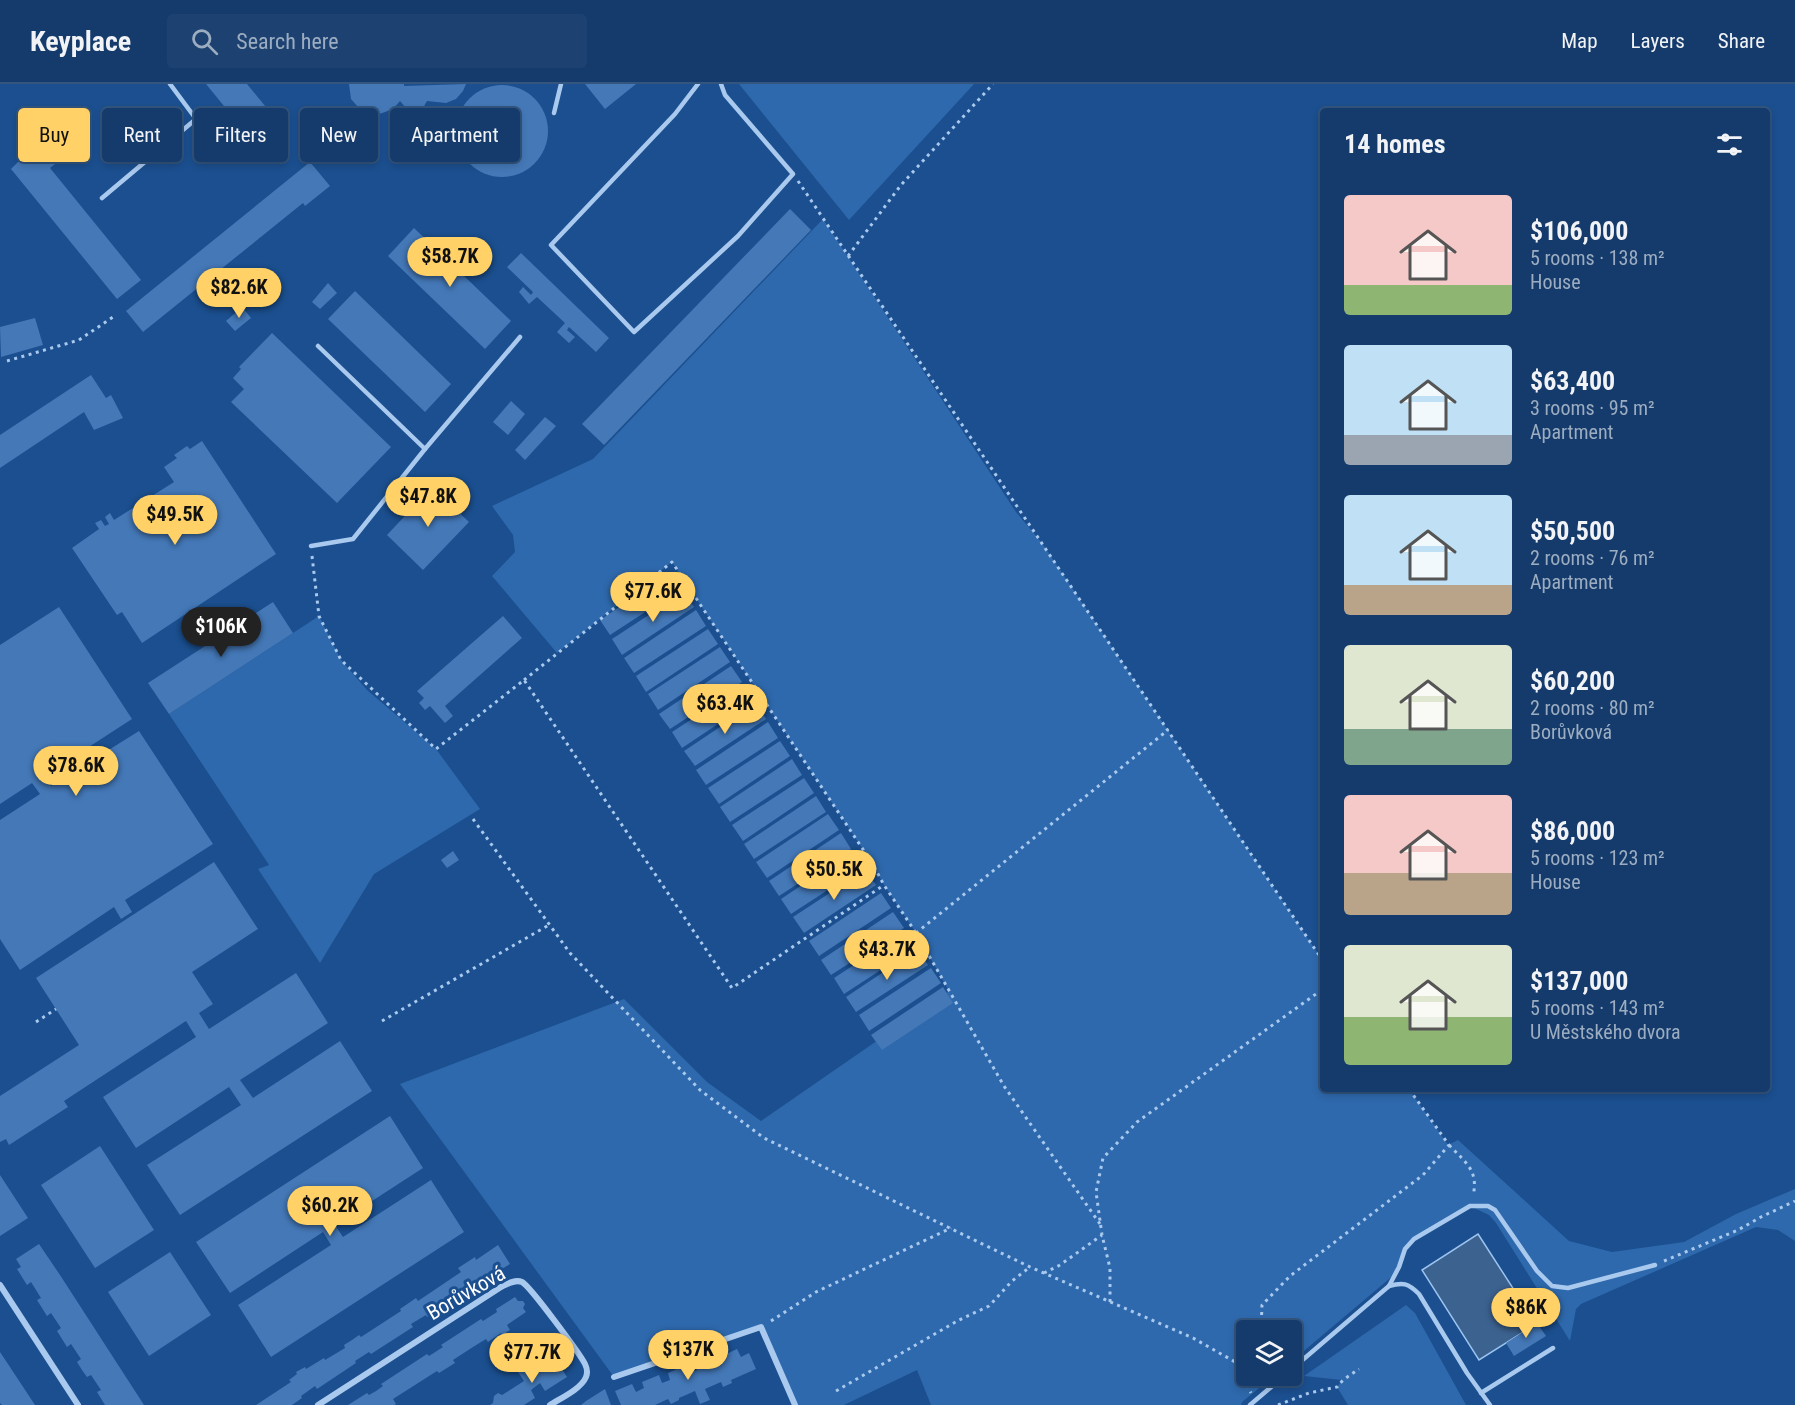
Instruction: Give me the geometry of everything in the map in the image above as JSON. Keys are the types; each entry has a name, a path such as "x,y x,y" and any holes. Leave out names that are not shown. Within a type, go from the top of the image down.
{"street":[{"name":"Borůvková","path":"318,1405 501,1287 516,1281 523,1283 534,1295 581,1356 587,1368 587,1376 583,1382 550,1405"},
{"path":"0,1285 78,1405"},
{"path":"614,1377 761,1327 795,1405"}],"lane":[{"path":"102,198 196,119 170,84"},
{"path":"554,113 561,84"},
{"path":"698,84 675,114 551,245 634,332 738,236 793,174 725,95 721,84"},
{"path":"311,546 353,539 425,448 520,338"},
{"path":"318,346 425,448"},
{"path":"1302,1360 1389,1286 1405,1249 1414,1239 1470,1206 1488,1206 1495,1210 1537,1271 1552,1286 1568,1288 1654,1266"},
{"path":"1389,1286 1401,1282 1410,1285 1419,1294 1490,1405"},
{"path":"1481,1392 1553,1348"},
{"path":"1252,1403 1272,1386"}],"path":[{"path":"848,256 901,185 993,84"},
{"path":"793,174 1320,957"},
{"path":"7,361 79,340 114,317"},
{"path":"311,546 318,616 341,660 436,749 672,562 872,863 916,933 1004,1086 1100,1224"},
{"path":"524,680 732,988 884,885"},
{"path":"916,933 1168,730"},
{"path":"473,819 570,953 700,1090 764,1138 1030,1267 1193,1338 1237,1363 1252,1403"},
{"path":"382,1021 549,925"},
{"path":"1110,1302 1110,1268 1102,1235 1096,1192 1103,1158 1137,1122 1320,991"},
{"path":"36,1022 56,1009"},
{"path":"1410,1092 1449,1145 1474,1173 1476,1183 1470,1206"},
{"path":"1261,1320 1262,1305 1290,1276 1423,1175 1449,1145"},
{"path":"1654,1266 1738,1230 1761,1216 1795,1202"},
{"path":"761,1327 816,1292 951,1228"},
{"path":"1044,1273 1060,1265 1102,1235"},
{"path":"836,1391 959,1320 989,1306 1012,1281 1030,1267"},
{"path":"1278,1405 1309,1393 1337,1387 1359,1369"}],"shaded area":[{"path":"739,84 974,84 849,220"},
{"path":"823,219 1016,512 1042,543 1320,957 1320,1092 1411,1092 1448,1145 1458,1140 1569,1241 1612,1252 1684,1242 1736,1214 1795,1189 1795,1241 1778,1230 1756,1227 1581,1304 1576,1309 1570,1341 1496,1223 1489,1215 1470,1206 1414,1239 1405,1249 1395,1274 1302,1353 1302,1320 1236,1320 1236,1386 1262,1386 1241,1405 931,1405 917,1370 844,1405 795,1405 761,1327 614,1377 400,1084 624,999 707,1082 761,1121 949,991 872,863 672,562 557,653 492,576 515,552 513,535 492,506 593,459"},
{"path":"319,616 341,660 367,690 436,749 480,809 374,874 320,963 258,869 269,865 169,714"},
{"path":"1478,1234 1536,1324 1479,1360 1422,1270"},
{"path":"1406,1305 1415,1313 1466,1405 1348,1405 1337,1387 1342,1380 1304,1376"}],"building":[{"path":"206,84 247,84 267,108 226,108"},
{"path":"349,84 404,84 404,86 466,84 456,99 446,103 427,101 423,108 406,108 400,101 394,108 379,114 378,108 359,108 351,99"},
{"path":"585,84 636,84 605,109"},
{"path":"502,85 519,89 527,93 540,106 547,122 547,140 544,148 540,156 527,169 511,176 493,176 477,169 469,162 520,162 520,108 463,108 477,93"},
{"path":"18,162 53,162 55,164 50,168 141,280 117,299 11,169"},
{"path":"310,162 330,186 305,206 303,203 143,332 126,311"},
{"path":"790,209 811,230 604,445 582,424"},
{"path":"414,228 511,321 485,349 388,256"},
{"path":"521,253 609,338 596,352 569,327 567,330 575,337 569,343 557,332 565,323 537,297 529,304 519,292 523,287 531,295 533,292 507,267"},
{"path":"328,283 337,293 320,309 312,302"},
{"path":"355,291 451,384 425,412 328,319"},
{"path":"242,307 251,318 235,331 226,321"},
{"path":"35,318 43,345 1,357 0,327"},
{"path":"272,333 391,447 337,503 231,402 244,389 233,378 241,369 239,367"},
{"path":"91,375 106,398 111,395 123,418 94,430 84,412 0,468 0,435"},
{"path":"511,401 525,414 508,435 493,422"},
{"path":"545,417 556,426 525,460 515,450"},
{"path":"202,441 276,554 142,643 122,612 117,615 72,548 99,529 95,523 101,520 105,526 109,524 105,517 110,513 114,520 174,482 164,467 177,458 174,455 187,446 190,449"},
{"path":"432,487 469,522 423,570 387,535"},
{"path":"672,572 682,588 610,635 600,620"},
{"path":"684,592 694,607 622,655 612,639"},
{"path":"273,602 293,633 169,714 148,683"},
{"path":"59,607 132,719 44,776 51,786 139,731 213,844 125,900 132,912 121,919 114,907 20,970 0,939 0,820 40,794 32,783 0,804 0,645"},
{"path":"696,610 706,626 634,673 624,658"},
{"path":"503,616 522,638 445,706 453,716 445,723 430,706 425,710 419,703 424,698 417,691"},
{"path":"708,629 718,644 646,692 636,676"},
{"path":"720,647 730,662 658,710 648,694"},
{"path":"731,666 742,682 670,729 659,714"},
{"path":"744,685 754,700 682,748 672,732"},
{"path":"756,703 766,719 695,766 684,751"},
{"path":"768,722 778,738 706,785 696,770"},
{"path":"780,741 790,756 719,804 708,788"},
{"path":"792,759 802,775 730,822 720,807"},
{"path":"804,778 814,793 743,841 732,825"},
{"path":"816,796 826,812 754,859 744,844"},
{"path":"828,814 839,830 767,878 756,862"},
{"path":"841,833 851,849 779,896 769,881"},
{"path":"453,851 459,860 447,868 441,860"},
{"path":"853,851 863,867 791,914 781,899"},
{"path":"214,862 258,929 192,972 213,1004 199,1013 209,1029 296,973 328,1023 240,1080 253,1098 340,1041 372,1091 180,1215 147,1165 241,1105 229,1087 136,1148 103,1097 196,1037 186,1021 64,1101 68,1107 9,1145 6,1139 0,1142 0,1096 79,1045 36,978"},
{"path":"865,870 876,885 804,933 793,917"},
{"path":"881,893 891,908 819,956 809,941"},
{"path":"893,912 904,928 831,975 821,960"},
{"path":"906,931 916,947 844,994 834,978"},
{"path":"918,949 928,965 856,1012 846,997"},
{"path":"931,968 941,983 869,1031 859,1015"},
{"path":"943,987 953,1003 882,1050 871,1035"},
{"path":"390,1116 423,1168 335,1225 343,1237 431,1180 464,1232 271,1357 238,1305 331,1245 323,1232 230,1293 196,1242"},
{"path":"100,1146 154,1230 95,1268 41,1185"},
{"path":"0,1175 28,1218 0,1236"},
{"path":"39,1244 144,1405 105,1405 97,1392 101,1390 91,1375 87,1377 77,1362 81,1359 71,1344 67,1347 57,1331 61,1328 51,1313 47,1316 37,1300 41,1298 31,1282 27,1285 17,1269 21,1267 16,1259"},
{"path":"498,1245 510,1264 487,1278 485,1276 471,1286 473,1288 427,1317 426,1315 411,1324 413,1327 371,1354 369,1352 355,1361 356,1363 317,1389 315,1386 292,1405 256,1405 291,1382 289,1380 297,1374 296,1372 324,1358 325,1360 345,1348 344,1345 359,1335 361,1337 401,1311 400,1309 416,1298 418,1301 461,1272 458,1268 475,1257 476,1260"},
{"path":"170,1252 211,1315 149,1356 108,1292"},
{"path":"515,1297 518,1301 523,1301 525,1304 523,1308 526,1312 507,1325 510,1330 488,1342 486,1339 473,1347 453,1360 455,1363 439,1373 437,1371 393,1399 396,1404 348,1405 367,1393 369,1395 376,1391 383,1386 381,1384 427,1354 429,1356 443,1347 441,1345 481,1319 483,1321 497,1312 496,1309"},
{"path":"1537,1323 1546,1336 1514,1356 1506,1343"},
{"path":"737,1349 741,1357 749,1353 756,1369 731,1380 732,1383 723,1387 721,1382 705,1389 710,1400 700,1404 695,1391 671,1404 668,1399 655,1405 621,1405 615,1391 632,1384 636,1392 644,1388 642,1382 659,1375 662,1383 670,1380 668,1373 684,1366 688,1374 697,1370 694,1365 711,1358 715,1366 723,1362 720,1357"},
{"path":"0,1352 35,1405 2,1405 0,1403"},
{"path":"549,1359 556,1360 567,1377 545,1391 540,1383 531,1390 535,1398 524,1405 490,1405 498,1393 502,1395 524,1381 518,1372 529,1365 532,1370"},
{"path":"605,1389 611,1405 581,1405 586,1401"}]}
